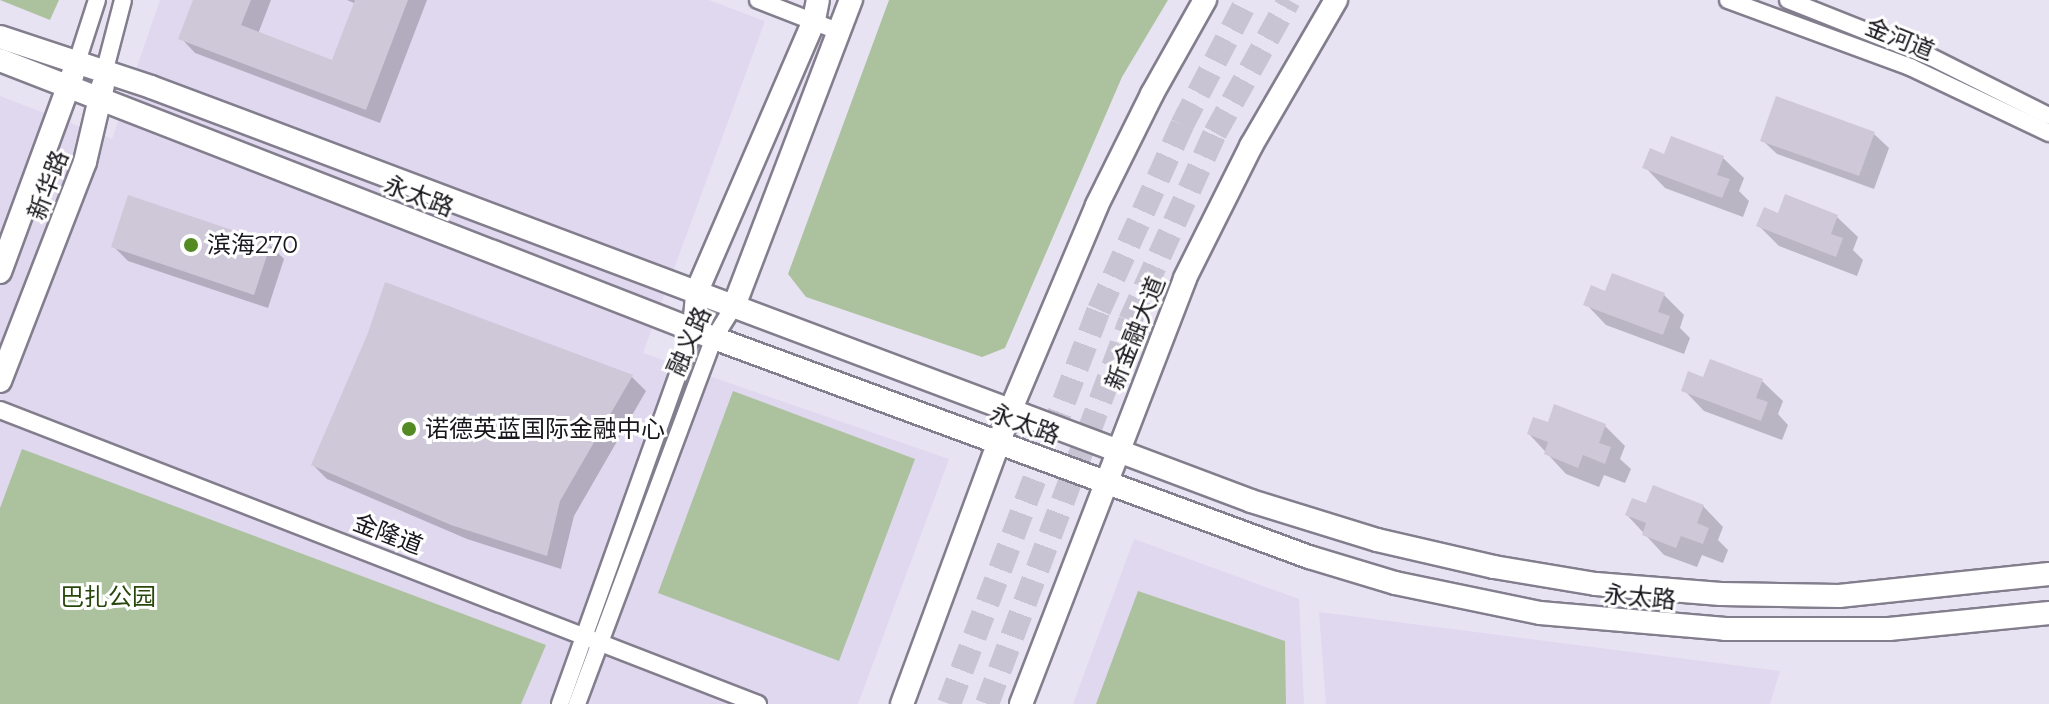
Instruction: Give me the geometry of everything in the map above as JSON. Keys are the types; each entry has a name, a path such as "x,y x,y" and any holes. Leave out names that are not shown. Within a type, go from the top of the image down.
{"main road":[{"name":"融义路","path":"734,306 851,0"},
{"path":"902,704 1011,409 1097,205 1152,94 1205,0"},
{"name":"新金融大道","path":"1102,480 1192,265 1251,146 1336,0"},
{"name":"融义路","path":"704,334 697,291 816,10"},
{"path":"0,37 31,60"},
{"path":"0,60 31,60"},
{"name":"永太路","path":"31,60 73,75 101,98 159,124 704,334 999,443 1395,583 1540,613 1711,628 1830,631 1942,626 2049,613"},
{"name":"永太路","path":"73,75 104,73 151,87 1251,501 1377,540 1494,567 1596,584 1721,594 1839,596 2049,574"},
{"name":"新华路","path":"0,381 85,162 104,73"},
{"name":"新华路","path":"0,272 73,75"},
{"path":"754,251 754,288 768,313 792,328"},
{"path":"1021,704 1097,503 1102,480 1095,454 1067,430"}],"street":[{"name":"新华路","path":"73,75 97,0"},
{"name":"新华路","path":"104,73 123,0"},
{"path":"758,0 816,10 840,32"},
{"name":"金河道","path":"1728,0 1910,67 2049,133"},
{"name":"金河道","path":"1788,0 1929,56 2049,116"},
{"name":"融义路","path":"577,704 593,638 704,334 734,306"},
{"name":"金隆道","path":"0,410 758,704"},
{"name":"融义路","path":"560,704 593,638"}],"shaded area":[{"path":"160,0 709,0 765,21 643,353 949,459 858,704 0,704 0,96 112,139"},
{"path":"1134,539 1299,599 1304,704 1073,704"},
{"path":"1319,612 1780,671 1770,704 1326,704"}],"green space":[{"path":"0,0 59,0 50,20"},
{"path":"889,0 1168,0 1122,77 1005,348 982,357 806,297 788,274"},
{"path":"733,391 915,459 839,661 658,593"},
{"name":"巴扎公园","path":"22,449 546,645 521,704 0,704 0,508"},
{"path":"1138,591 1285,641 1286,704 1096,704"}],"building":[{"path":"193,0 251,0 241,25 332,60 355,0 408,0 366,110 178,39"},
{"path":"1776,96 1875,132 1859,176 1760,141"},
{"path":"1671,136 1724,156 1717,175 1730,179 1722,198 1642,168 1650,148 1664,154"},
{"path":"1785,194 1838,215 1831,234 1843,238 1836,257 1756,226 1764,207 1778,213"},
{"name":"滨海270","path":"128,195 271,243 254,295 111,247"},
{"path":"1612,273 1665,293 1658,312 1670,316 1663,335 1583,305 1591,285 1605,291"},
{"path":"385,282 633,375 560,501 547,556 451,525 311,465 368,333"},
{"path":"1710,359 1763,379 1756,398 1768,402 1761,421 1681,391 1688,371 1703,377"},
{"path":"1554,404 1606,424 1599,443 1611,447 1605,464 1583,455 1578,468 1544,454 1548,442 1527,434 1533,417 1548,422"},
{"path":"1653,485 1704,505 1697,523 1709,528 1703,544 1681,536 1676,548 1642,535 1646,523 1625,515 1632,498 1646,503"}],"tunnel":[{"path":"949,704 1099,310 1182,125 1247,0"},
{"path":"987,704 1130,321 1215,133 1289,0"}],"place":[{"name":"滨海270","path":"191,245"},
{"name":"诺德英蓝国际金融中心","path":"409,429"}]}
